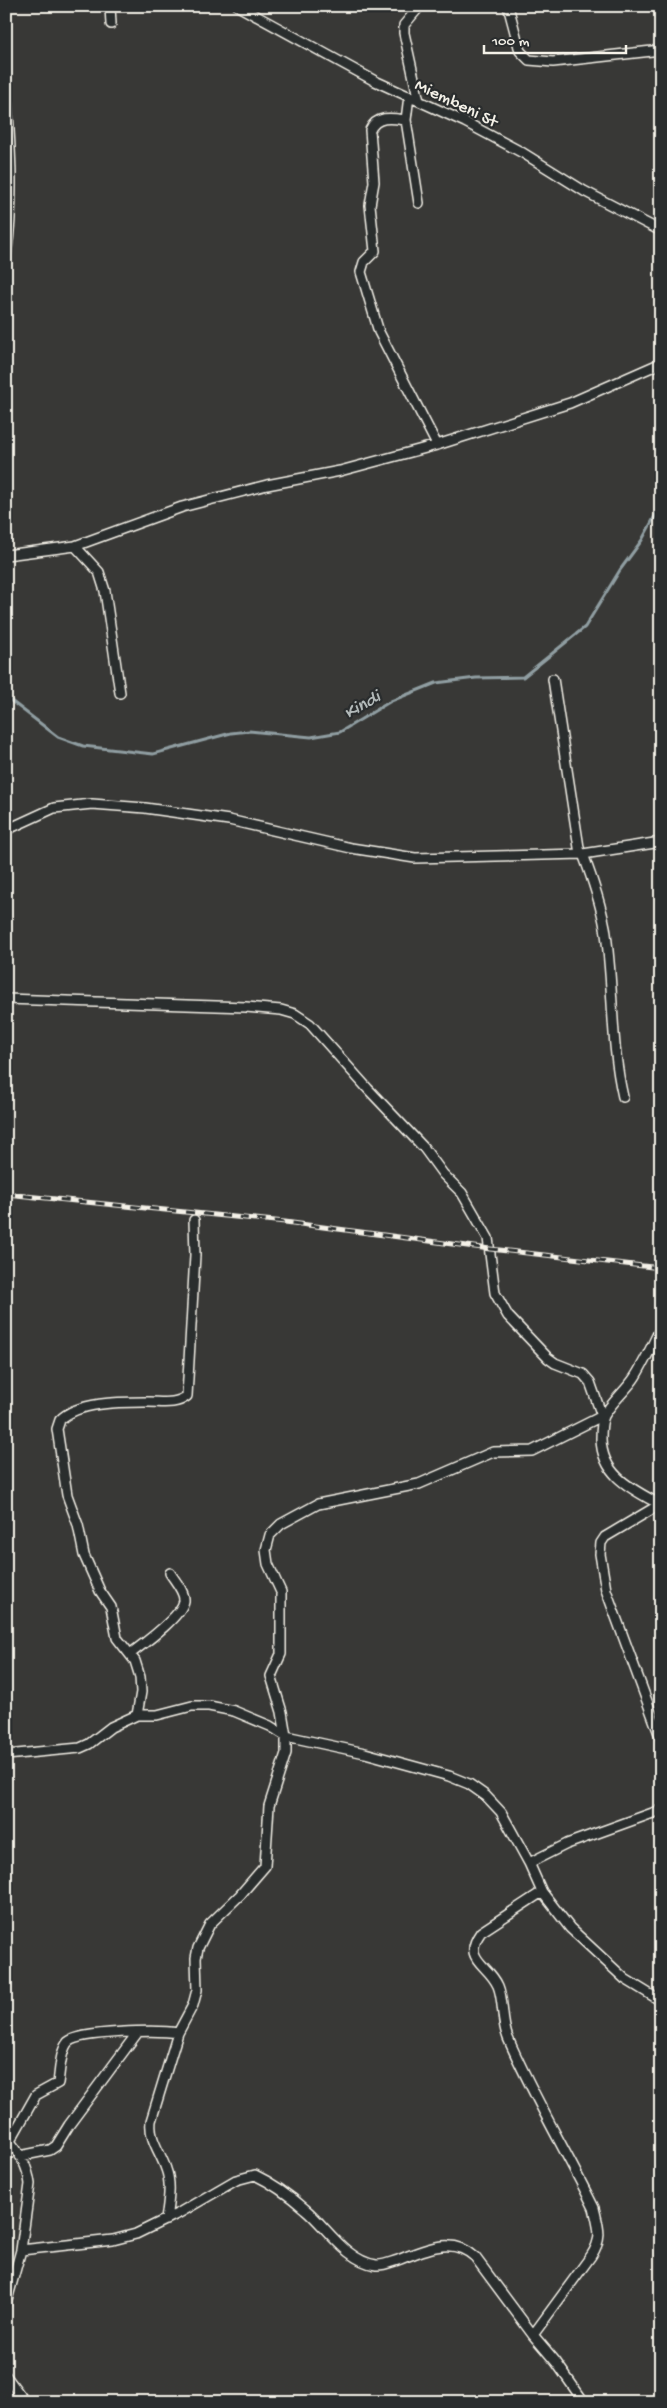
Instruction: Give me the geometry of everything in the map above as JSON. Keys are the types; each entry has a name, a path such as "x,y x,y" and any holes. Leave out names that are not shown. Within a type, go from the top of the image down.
{"street":[{"path":"110,6 111,24"},
{"name":"Miembeni St","path":"238,6 375,81 465,122 584,191 661,231"},
{"path":"419,101 404,33 404,25 420,6"},
{"path":"508,6 520,51 529,60 554,62 661,50"},
{"path":"6,86 11,151 10,230 6,256"},
{"path":"409,96 406,120 419,203"},
{"path":"406,120 383,119 374,123 370,130 374,182 370,205 375,251 364,262 361,272 379,332 437,445"},
{"path":"6,555 76,546 182,507 267,485 340,471 437,445 570,403 661,363"},
{"path":"76,546 99,572 105,591 120,693"},
{"path":"553,679 581,854 598,893 605,927 616,1068 622,1097"},
{"path":"6,830 54,808 92,804 144,808 229,820 359,850 415,858 581,854 661,842"},
{"path":"6,999 246,1007 281,1010 295,1014 310,1024 424,1148 462,1193 488,1238 495,1293 504,1311 515,1325 548,1358 555,1363 583,1374 590,1382 602,1417 602,1447 605,1462 624,1483 660,1505 605,1537 601,1543 600,1554 606,1590 661,1739"},
{"path":"137,1715 141,1692 135,1661 116,1638 111,1608 100,1591 84,1555 78,1525 67,1495 58,1429 60,1420 76,1409 123,1402 174,1402 186,1396 195,1255 194,1220"},
{"path":"166,2220 170,2185 166,2168 150,2131 151,2121 178,2033 193,2005 198,1990 196,1958 198,1948 210,1924 240,1895 265,1866 269,1806 286,1753 286,1736 282,1712 271,1676 281,1654 283,1641 281,1592 266,1557 267,1541 270,1535 281,1524 318,1504 419,1484 493,1452 532,1451 602,1417 634,1379 661,1327"},
{"path":"130,1654 167,1622 182,1606 184,1600 182,1591 170,1573"},
{"path":"6,1755 80,1748 89,1744 111,1727 137,1715 157,1715 192,1706 209,1706 234,1711 270,1726 286,1736 449,1776 468,1784 486,1796 501,1812 529,1863 542,1892 570,1928 625,1979 661,2001"},
{"path":"529,1863 567,1844 661,1810"},
{"path":"533,2335 598,2245 600,2233 594,2208 507,2036 498,1986 480,1964 473,1948 481,1932 542,1892"},
{"path":"12,2147 36,2095 58,2083 63,2050 67,2043 81,2036 158,2030 178,2033"},
{"path":"12,2147 50,2150 56,2146 138,2032"},
{"path":"6,2304 22,2250 30,2184 29,2174 12,2147"},
{"path":"22,2250 113,2240 136,2234 166,2220 236,2180 255,2175 275,2185 307,2210 355,2256 375,2265 385,2265 433,2247 457,2246 467,2249 556,2362 584,2402"},
{"path":"6,2376 25,2402"}],"waterway":[{"name":"Kindi","path":"6,697 58,737 83,746 153,754 231,733 249,731 311,737 340,732 391,701 436,683 476,678 523,677 585,627 620,570 642,540 661,505"}],"railway":[{"path":"6,1194 285,1222 490,1249 661,1268"}]}
